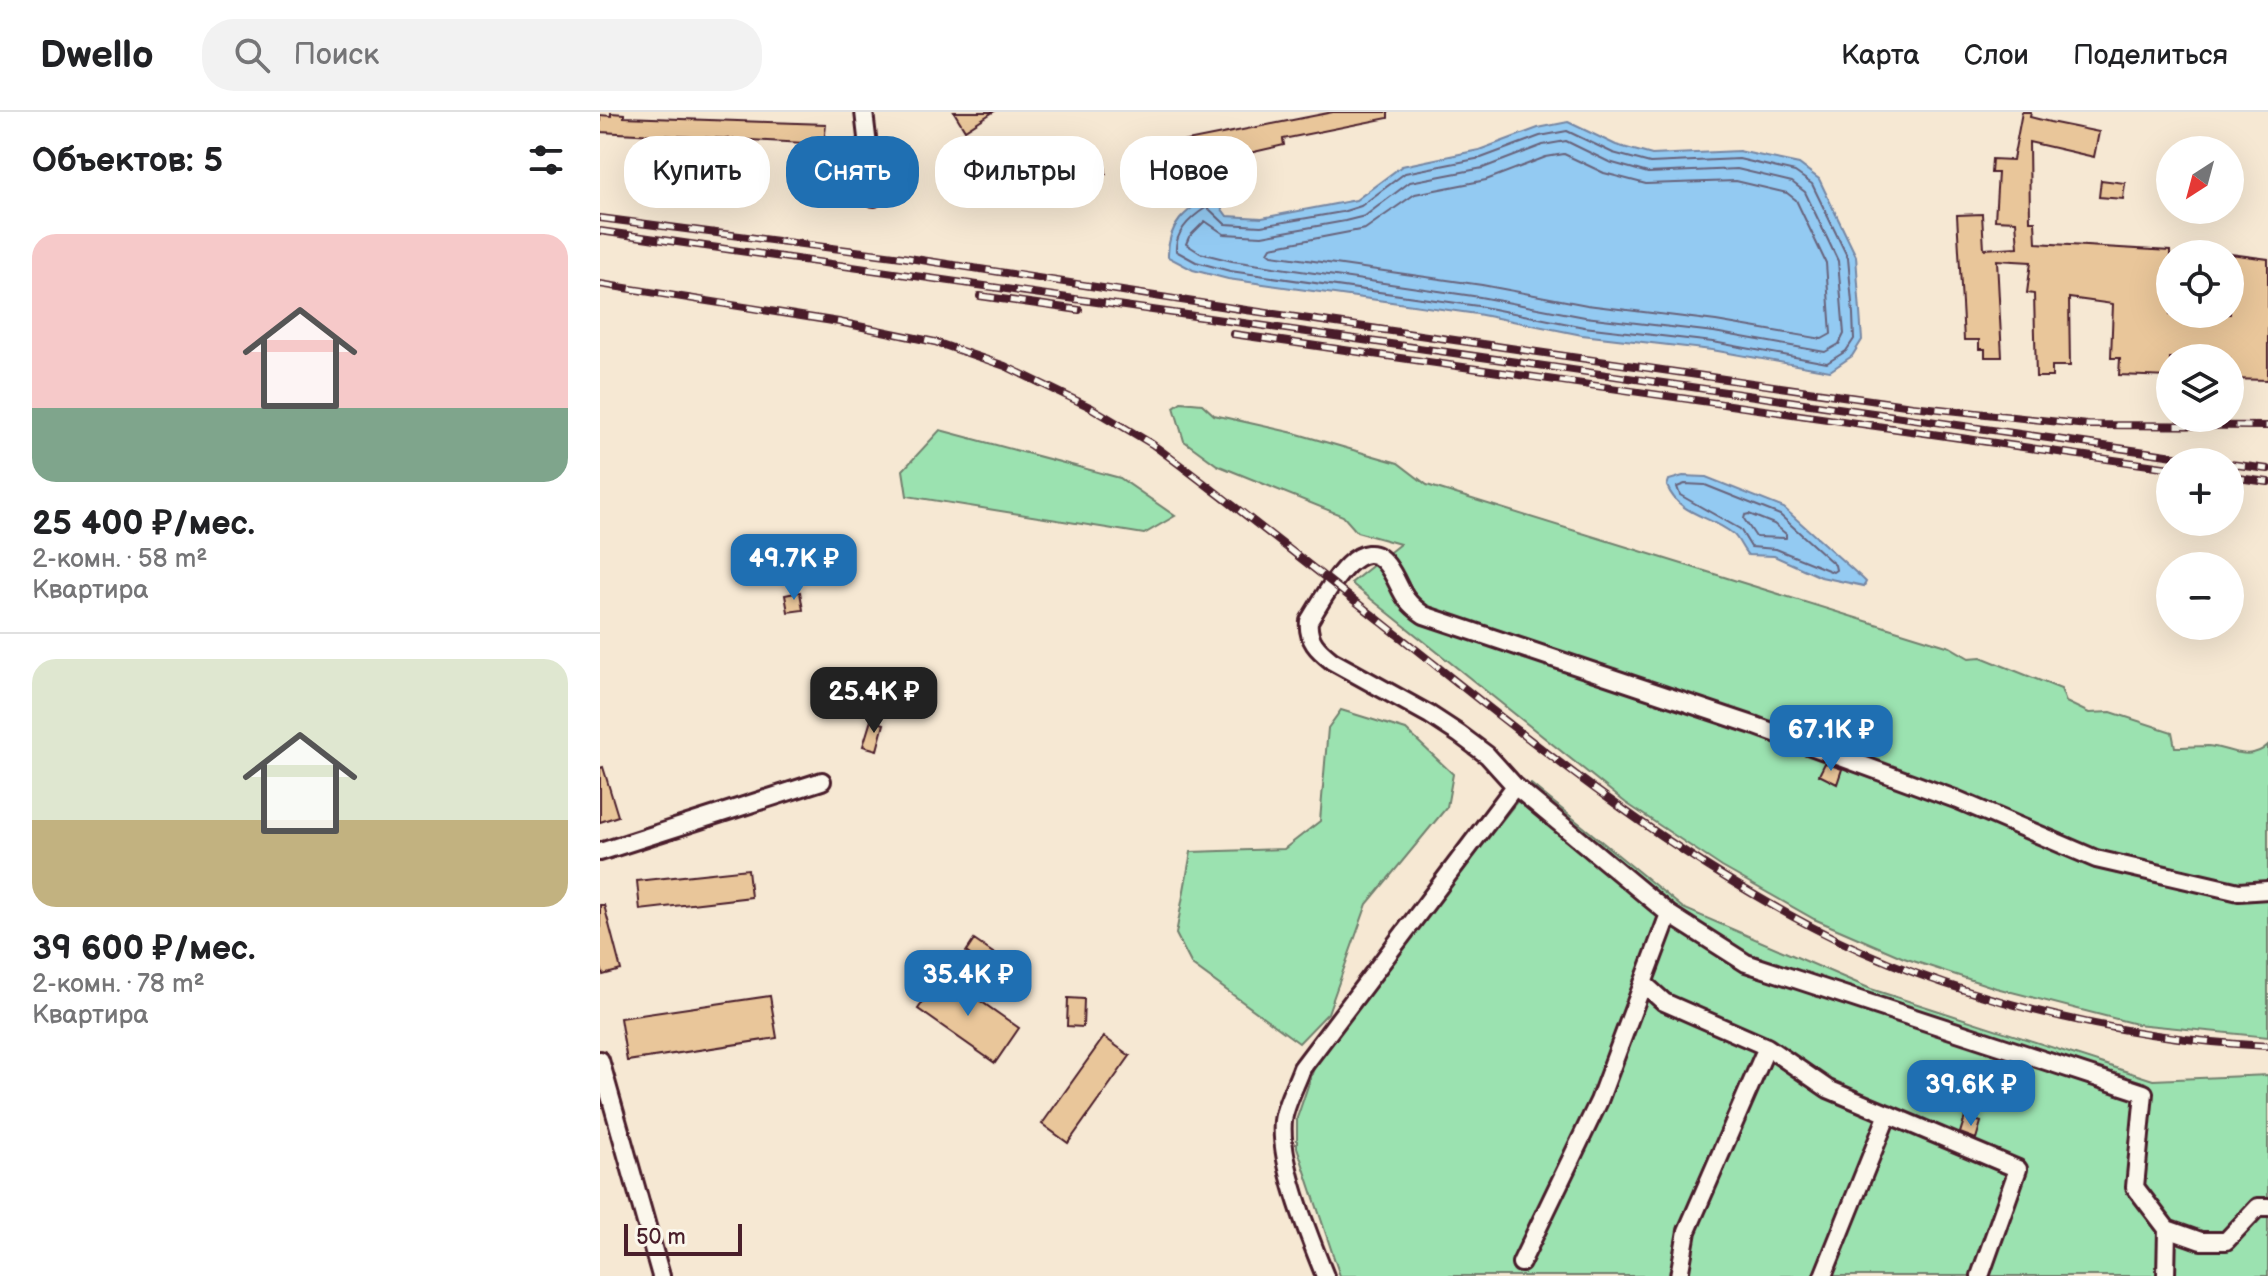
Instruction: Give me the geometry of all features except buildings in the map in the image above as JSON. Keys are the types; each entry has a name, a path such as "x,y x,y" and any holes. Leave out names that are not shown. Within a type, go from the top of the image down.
{"street":[{"path":"864,112 867,136"},
{"path":"2268,890 2239,892 2096,859 1958,800 1756,726 1424,615 1401,594 1387,565 1378,556 1367,554 1347,564 1309,621 1308,630 1318,651 1459,734 1487,755 1515,786 1669,914 1746,963 2144,1093 2135,1187 2167,1229 2201,1241 2226,1241 2258,1207 2268,1207"},
{"path":"600,852 822,781"},
{"path":"1325,1276 1303,1221 1287,1160 1283,1121 1302,1068 1515,786"},
{"path":"1521,1263 1599,1101 1669,914"},
{"path":"1643,983 1664,1002 1767,1047 1828,1089 2018,1169 1980,1276"},
{"path":"1679,1276 1687,1231 1767,1047"},
{"path":"600,1060 661,1276"},
{"path":"1823,1276 1888,1114"},
{"path":"2166,1276 2167,1229"}],"green space":[{"path":"1181,402 1202,404 1214,415 1294,433 1398,463 1427,485 1950,647 1969,658 1981,657 2061,689 2066,702 2089,713 2111,712 2172,732 2175,747 2208,746 2246,754 2268,745 2268,1037 2136,1024 1996,988 1904,958 1814,919 1722,867 1626,803 1351,583 1400,544 1357,532 1343,516 1217,465 1184,441 1174,407"},
{"path":"940,430 1120,478 1175,516 1144,534 907,496 903,470"},
{"path":"1341,710 1406,730 1453,774 1447,807 1367,904 1328,1013 1299,1043 1192,965 1176,934 1191,852 1284,849 1320,821 1328,728"},
{"path":"1531,784 1683,908 1871,989 2153,1080 2268,1075 2268,1276 1340,1276 1297,1147 1297,1118 1314,1068 1388,965"}],"water":[{"path":"1568,122 1616,145 1652,155 1739,151 1799,164 1819,179 1856,256 1862,340 1852,356 1830,371 1712,350 1582,335 1477,314 1228,279 1193,270 1168,257 1175,227 1193,208 1221,208 1227,216 1262,218 1356,200 1402,166 1479,150 1538,128"},
{"path":"1683,476 1706,477 1784,508 1862,578 1866,582 1864,586 1821,577 1774,556 1748,555 1733,534 1688,509 1673,496 1667,486 1669,480"}],"railway":[{"path":"600,218 902,257 1912,406 2087,425 2268,426"},
{"path":"600,231 2156,453"},
{"path":"600,284 839,322 935,342 1005,366 1090,407 1152,444 1617,805 1712,869 1812,927 1918,974 2034,1010 2153,1034 2268,1046"},
{"path":"980,296 1079,310"},
{"path":"1233,334 2156,466"},
{"path":"2244,466 2268,469"},
{"path":"2244,479 2268,482"}]}
